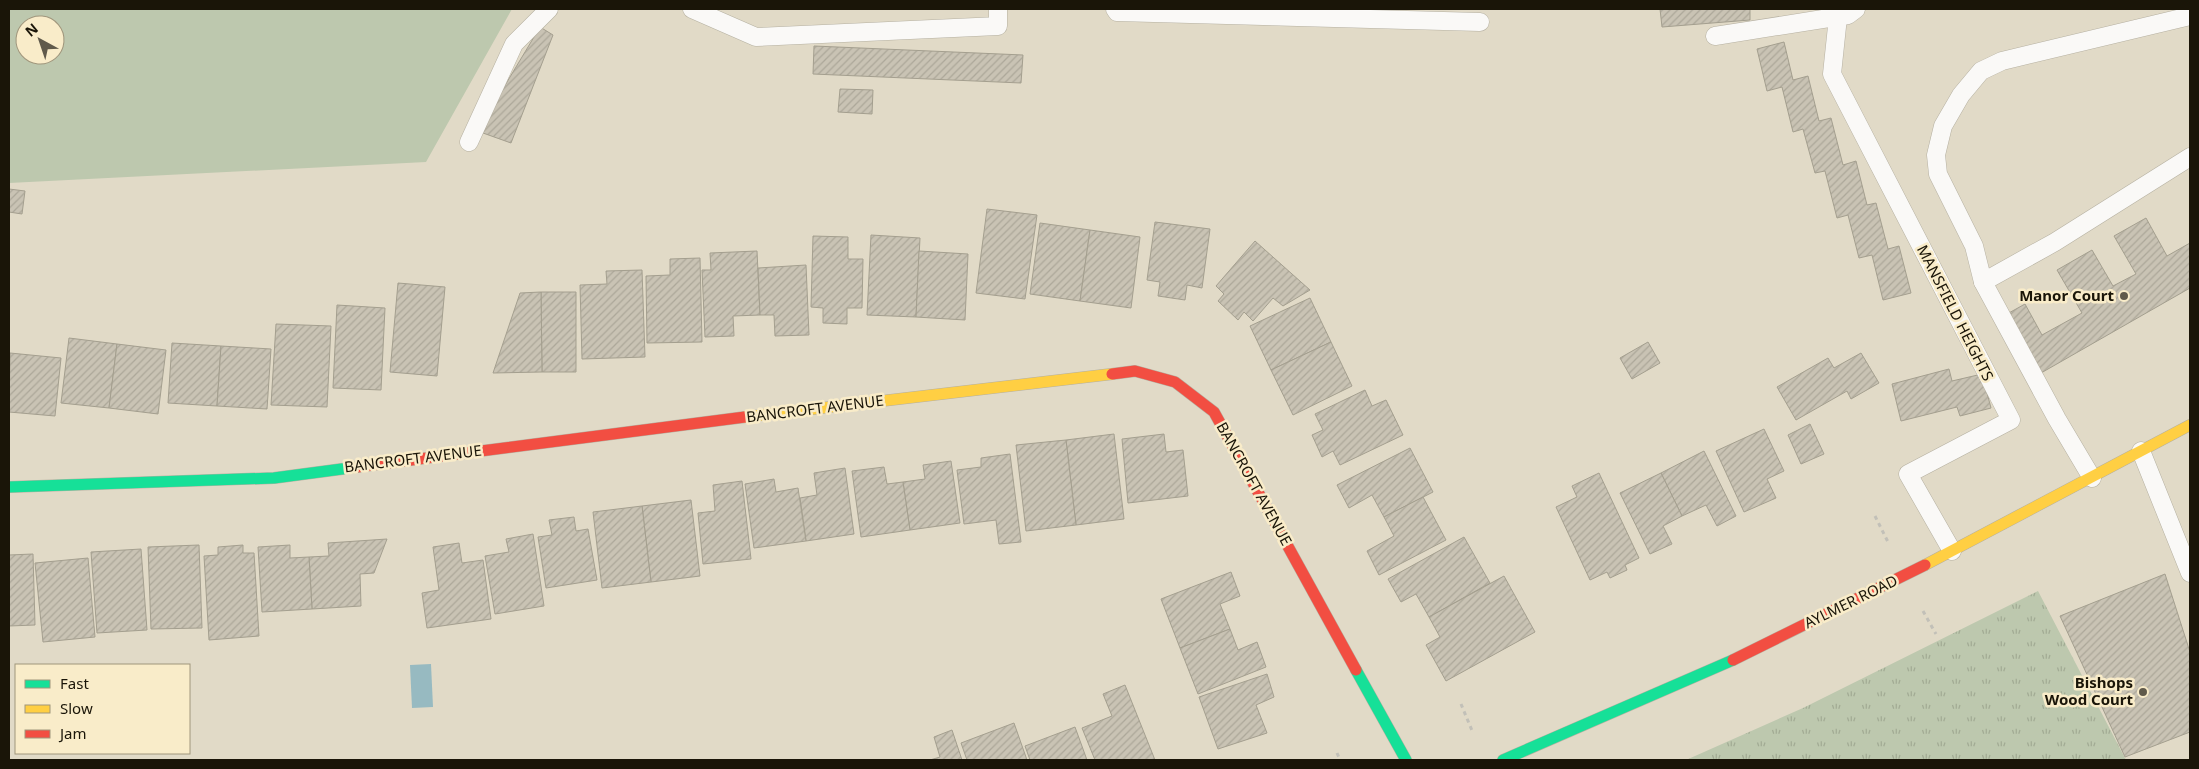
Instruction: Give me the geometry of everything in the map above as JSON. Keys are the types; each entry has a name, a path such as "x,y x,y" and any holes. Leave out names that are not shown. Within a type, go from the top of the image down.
{"main road":[{"name":"BANCROFT AVENUE","path":"9,487 274,478 682,424 1135,371 1175,382 1214,412 1406,760"},
{"name":"AYLMER ROAD","path":"1502,760 1742,656 1952,551 2190,425"}],"lane":[{"path":"469,142 514,44 549,9"},
{"path":"692,9 756,37 998,26 998,9"},
{"path":"1115,9 1117,12 1480,22"},
{"path":"1715,36 1838,17 1848,15 1856,9"},
{"path":"2092,478 2057,419 1983,282 1974,246 1938,174 1936,155 1943,126 1961,95 1981,70 2002,61 2190,16"},
{"name":"MANSFIELD HEIGHTS","path":"1838,17 1832,74 2011,420 1908,474 1952,551"},
{"path":"1983,282 2055,242 2190,157"},
{"path":"2142,451 2190,573"}],"path":[{"path":"1875,516 1888,542"},
{"path":"1924,611 1936,634"},
{"path":"1461,704 1473,733"},
{"path":"1337,753 1340,760"}],"green space":[{"path":"9,9 512,9 426,162 9,183"},
{"path":"2038,591 2126,760 1686,760 1803,708"}],"water":[{"path":"431,664 433,707 412,708 410,665"}],"building":[{"path":"1660,9 1750,9 1750,20 1662,27"},
{"path":"540,27 553,35 511,143 483,133 498,97"},
{"path":"1784,42 1793,80 1808,76 1819,121 1831,118 1843,165 1856,161 1867,205 1876,203 1888,249 1899,246 1911,293 1883,300 1872,255 1859,258 1848,215 1837,218 1825,171 1815,173 1803,129 1793,132 1782,87 1767,91 1757,49"},
{"path":"814,46 1023,55 1021,83 813,74"},
{"path":"840,89 873,90 872,114 838,112"},
{"path":"9,189 25,191 22,214 9,212"},
{"path":"987,209 1037,215 1025,299 976,293"},
{"name":"Manor Court","path":"2146,218 2167,256 2190,243 2190,288 2041,373 2007,314 2025,304 2042,335 2082,313 2057,270 2092,250 2113,286 2136,274 2114,236"},
{"path":"1155,222 1210,229 1202,288 1187,285 1185,300 1158,296 1160,282 1147,280"},
{"path":"1040,223 1090,230 1080,301 1030,294"},
{"path":"1090,230 1140,237 1131,308 1080,301"},
{"path":"871,235 920,238 916,317 867,315"},
{"path":"813,236 848,237 848,259 863,259 862,308 847,308 847,324 823,323 823,308 811,307"},
{"path":"1255,241 1310,290 1283,306 1273,298 1253,321 1244,312 1238,320 1218,301 1224,294 1216,286"},
{"path":"757,251 760,315 733,316 734,336 705,337 702,270 711,270 710,253"},
{"path":"919,251 968,254 965,320 916,317"},
{"path":"700,258 702,342 647,343 646,276 670,275 670,259"},
{"path":"806,265 809,335 775,336 774,315 760,315 758,268"},
{"path":"642,270 645,357 582,359 580,285 607,284 606,271"},
{"path":"398,283 445,287 437,376 390,372"},
{"path":"541,292 576,292 576,372 542,372"},
{"path":"541,292 542,372 493,373 520,293"},
{"path":"1310,298 1331,342 1271,370 1250,326"},
{"path":"337,305 385,308 381,390 333,388"},
{"path":"276,324 331,326 327,407 271,405"},
{"path":"69,338 117,344 109,408 61,403"},
{"path":"1331,342 1352,386 1293,415 1271,370"},
{"path":"1648,342 1660,363 1632,379 1620,358"},
{"path":"172,343 221,346 217,406 168,403"},
{"path":"117,344 166,350 158,414 109,408"},
{"path":"221,346 271,349 267,409 217,406"},
{"path":"10,353 61,358 55,416 9,412"},
{"path":"1861,353 1879,383 1851,399 1847,391 1796,420 1777,387 1828,358 1834,368"},
{"path":"1949,369 1952,381 1982,374 1991,408 1960,416 1957,407 1901,421 1892,384"},
{"path":"1365,390 1372,406 1386,400 1403,435 1340,465 1333,451 1322,457 1312,435 1323,430 1315,414"},
{"path":"1810,424 1824,454 1801,464 1788,435"},
{"path":"1764,429 1784,471 1767,479 1776,498 1744,512 1716,451"},
{"path":"1114,434 1124,519 1076,525 1066,440"},
{"path":"1164,434 1166,452 1183,450 1188,496 1128,503 1122,439"},
{"path":"1066,440 1076,525 1026,531 1016,445"},
{"path":"1410,448 1433,492 1384,517 1372,495 1349,508 1337,485"},
{"path":"1704,451 1736,516 1717,526 1706,505 1682,516 1661,473"},
{"path":"1010,454 1021,542 999,544 996,520 964,524 957,470 981,467 981,458"},
{"path":"951,461 960,523 910,530 903,482 925,479 923,465"},
{"path":"884,467 887,484 903,482 910,530 861,537 852,471"},
{"path":"845,468 854,534 806,541 800,498 817,495 814,473"},
{"path":"1599,473 1639,558 1625,565 1627,570 1610,578 1607,572 1590,580 1556,507 1577,497 1572,486"},
{"path":"1661,473 1682,516 1663,526 1672,544 1650,554 1620,493"},
{"path":"774,479 776,492 798,488 806,541 754,548 745,484"},
{"path":"742,481 751,559 703,564 698,513 715,511 713,485"},
{"path":"1423,497 1446,540 1379,575 1367,551 1394,536 1384,517"},
{"path":"691,500 700,576 651,582 642,506"},
{"path":"642,506 651,582 602,588 593,512"},
{"path":"574,517 576,531 588,529 597,580 546,588 538,537 552,535 549,520"},
{"path":"533,534 544,606 495,614 485,556 509,552 506,539"},
{"path":"1464,537 1490,583 1429,617 1416,594 1401,602 1388,579"},
{"path":"387,539 374,573 360,574 361,606 312,609 309,557 329,556 328,543"},
{"path":"459,543 462,563 483,560 491,619 427,628 422,593 439,590 433,547"},
{"path":"199,545 202,628 151,629 148,547"},
{"path":"243,545 243,553 254,553 259,636 209,640 204,556 218,555 218,547"},
{"path":"290,545 290,558 309,557 312,609 262,612 258,547"},
{"path":"141,549 147,630 97,633 91,552"},
{"path":"33,554 35,625 9,626 9,555"},
{"path":"88,558 95,637 43,642 35,563"},
{"path":"1231,572 1240,596 1220,604 1230,629 1180,648 1161,599"},
{"name":"Bishops Wood Court","path":"2165,574 2190,652 2190,732 2125,757 2060,616"},
{"path":"1504,576 1535,632 1446,681 1426,645 1440,637 1429,617"},
{"path":"1230,629 1238,650 1257,642 1266,667 1198,694 1180,648"},
{"path":"1267,674 1274,697 1256,705 1267,733 1218,749 1199,697"},
{"path":"1125,685 1155,760 1095,760 1082,728 1112,716 1103,694"},
{"path":"1014,723 1027,760 967,760 961,743"},
{"path":"1075,727 1087,760 1030,760 1025,746"},
{"path":"952,730 962,760 930,760 940,757 934,737"}],"traffic: fast":[{"path":"9,487 274,478 357,467"},
{"path":"1503,760 1733,660"},
{"path":"1356,670 1406,760"}],"traffic: slow":[{"path":"745,417 1112,374"},
{"path":"1925,565 2190,425"}],"traffic: jam":[{"path":"1112,374 1135,371 1175,382 1214,412 1356,670"},
{"path":"357,467 745,417"},
{"path":"1733,660 1925,565"}],"place":[{"name":"Manor Court","path":"2124,296"},
{"name":"Bishops Wood Court","path":"2143,692"}]}
